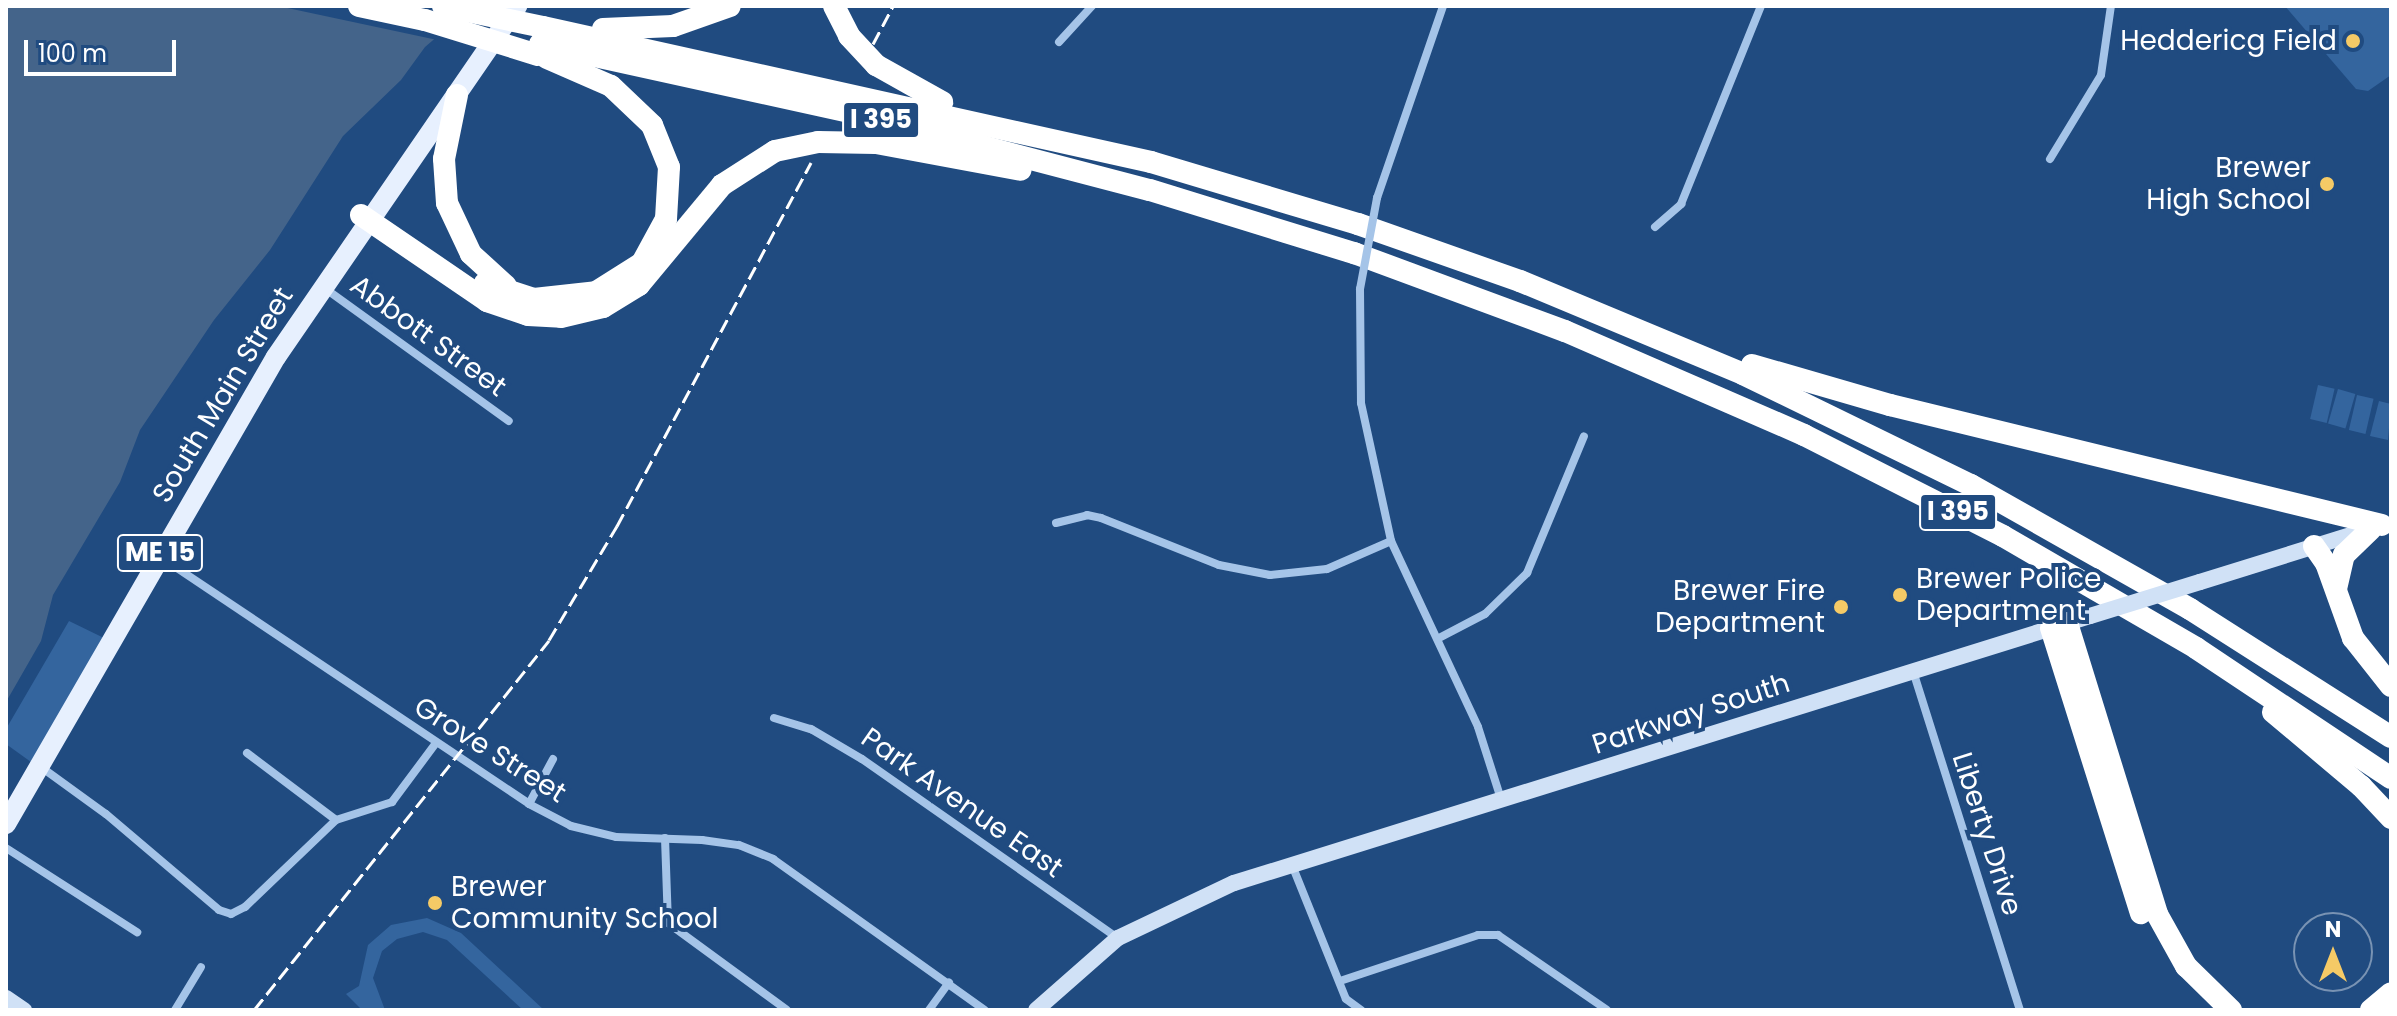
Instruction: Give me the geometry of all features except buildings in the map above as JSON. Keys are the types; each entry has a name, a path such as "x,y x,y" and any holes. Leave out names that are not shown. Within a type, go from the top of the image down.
{"highway":[{"name":"I 395","path":"359,6 434,13 540,42 907,126 1219,210 1449,286 1702,389 1937,501 2164,628 2391,778"},
{"path":"540,42 661,28 730,6"},
{"path":"834,6 862,50 902,83 1046,136"},
{"name":"I 395","path":"540,42 1046,136 1289,202 1577,304 1787,394 1981,491 2190,609 2391,737"},
{"path":"369,215 485,283 545,299 596,292 636,269 664,226 670,185 661,142 637,108 540,42"},
{"path":"457,95 443,167 456,229 471,254 495,278 545,299"},
{"path":"369,215 487,301 518,313 550,317 593,310 631,291 729,178 756,159 797,145 840,141 900,146 1219,210"},
{"path":"1577,304 1815,385 2381,526"},
{"path":"2284,502 2305,521 2309,548 2326,563 2353,638 2391,686"},
{"path":"2336,594 2338,565 2381,526"},
{"path":"2059,625 2146,924 2175,975 2208,1010"},
{"path":"2059,625 2161,924 2192,973 2231,1010"},
{"path":"2164,628 2336,764 2391,818"},
{"path":"2371,1010 2391,993"}],"main road":[{"name":"South Main Street","path":"369,215 501,6"},
{"name":"South Main Street","path":"6,824 158,556 322,286 329,262 369,215 457,95 517,6"},
{"name":"Parkway South","path":"1036,1010 1118,938 1191,901 1292,865 1501,799 2381,526"},
{"path":"6,998 24,1010"}],"street":[{"path":"1059,42 1092,6"},
{"path":"1443,6 1377,198 1360,289 1361,403 1391,541 1478,727 1501,799"},
{"path":"1655,227 1681,204 1761,6"},
{"path":"2050,159 2101,75 2111,6"},
{"name":"Abbott Street","path":"322,286 509,421"},
{"path":"1439,638 1485,614 1527,573 1584,436"},
{"path":"1056,523 1087,515 1101,518 1219,565 1270,575 1327,569 1391,541"},
{"name":"Grove Street","path":"158,556 529,804 571,826 616,837 739,845 773,859 985,1010"},
{"name":"Liberty Drive","path":"1913,671 2020,1010"},
{"name":"Park Avenue East","path":"774,718 811,729 862,759 1118,938"},
{"path":"38,765 113,819 219,910 231,914 245,907 336,820 392,802 436,743"},
{"path":"247,753 336,820"},
{"path":"529,804 553,759"},
{"path":"665,838 668,923 676,934 787,1010"},
{"path":"6,848 137,932"},
{"path":"1292,865 1346,999 1361,1010"},
{"path":"1340,981 1478,935 1498,935 1607,1010"},
{"path":"175,1010 201,967"},
{"path":"929,1010 949,982"}],"shaded area":[{"path":"6,6 473,6 425,47 401,80 343,136 270,250 214,320 140,430 120,482 53,595 41,641 6,702"},
{"name":"Heddericg Field","path":"2285,6 2391,6 2391,75 2368,91 2356,89"},
{"path":"2318,385 2335,389 2327,423 2310,419"},
{"path":"2338,389 2355,394 2345,429 2328,424"},
{"path":"2357,395 2374,399 2365,434 2349,430"},
{"path":"2379,401 2391,404 2388,440 2370,436"},
{"path":"69,621 104,638 31,762 6,744 6,729"},
{"path":"427,918 461,933 544,1010 523,1010 447,940 423,932 397,939 382,951 373,978 385,1010 362,1010 346,994 359,986 368,945 391,925"}],"pier":[{"path":"278,6 477,6 442,41"}],"railway":[{"path":"873,44 893,6"},
{"path":"254,1010 549,640 617,526 811,162"}],"place":[{"name":"Heddericg Field","path":"2353,41"},
{"name":"Brewer High School","path":"2327,184"},
{"name":"Brewer Police Department","path":"1900,595"},
{"name":"Brewer Fire Department","path":"1841,607"},
{"name":"Brewer Community School","path":"435,903"}]}
